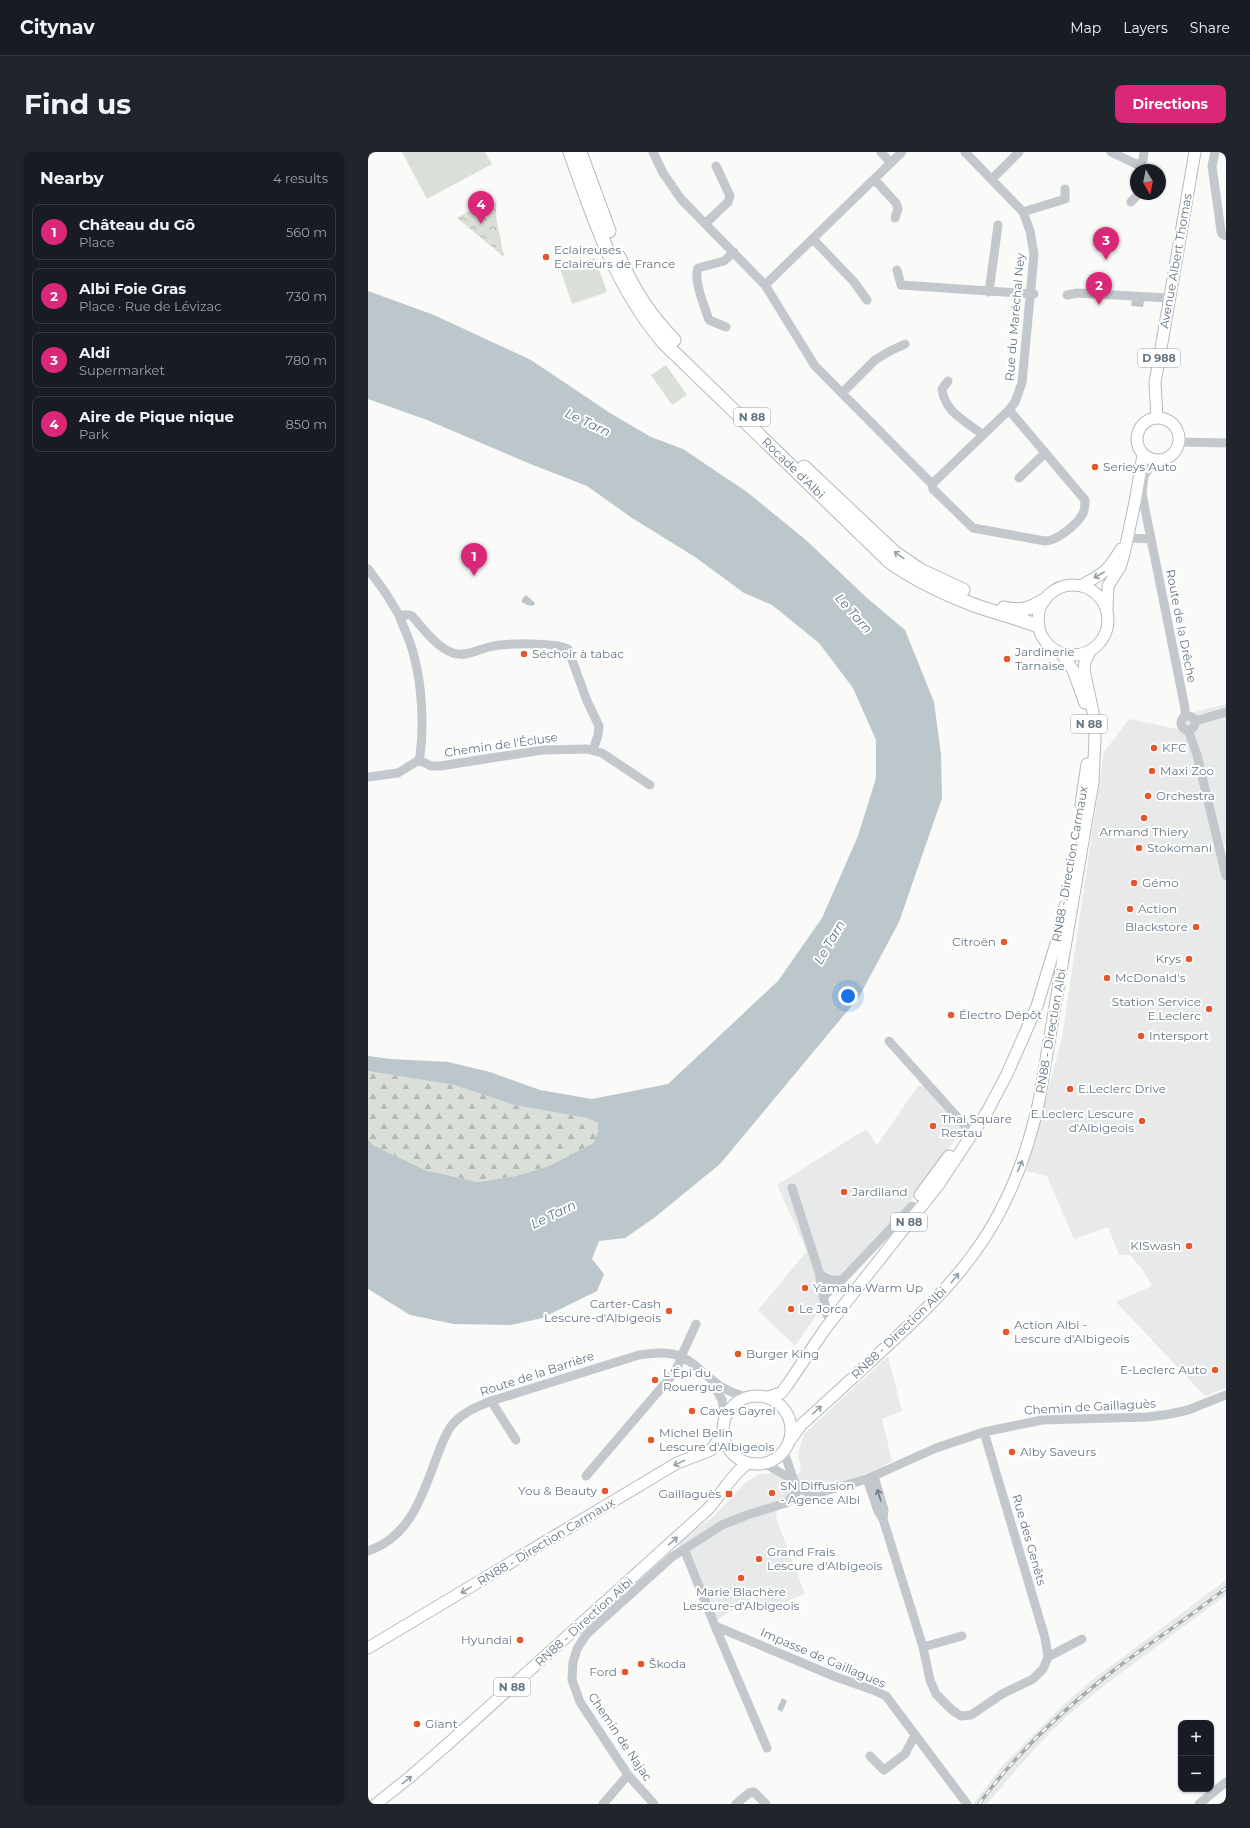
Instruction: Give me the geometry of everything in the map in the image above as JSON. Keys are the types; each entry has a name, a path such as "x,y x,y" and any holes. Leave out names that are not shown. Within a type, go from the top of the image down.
{"highway":[{"name":"Rocade d'Albi","path":"573,154 622,264 652,314 702,368 872,533 894,552 920,570 1002,607 1023,610 1032,608 1044,600"},
{"name":"Rocade d'Albi","path":"573,154 614,268 637,308 663,342 890,562 904,572 973,604 1038,626"}],"main road":[{"name":"Avenue Albert Thomas","path":"1157,418 1155,383 1195,152"},
{"path":"1157,418 1172,423 1178,432 1179,442 1177,449 1172,455 1166,459 1154,461 1143,455 1137,443 1137,435 1144,423 1157,418"},
{"path":"1107,610 1098,594 1081,586 1071,585 1060,587 1051,592 1044,600 1040,608 1038,626 1048,645 1062,653 1071,655 1081,655 1090,651 1098,646 1104,638 1108,629 1109,619 1107,610 1108,586 1120,567 1128,538 1143,455"},
{"path":"1081,586 1103,573 1112,565 1128,538"},
{"name":"RN88 - Direction Albi","path":"791,1439 801,1425 923,1313 949,1285 972,1256 998,1215 1027,1148 1034,1122 1090,799 1094,732 1093,712 1084,670 1085,662 1090,651"},
{"name":"RN88 - Direction Carmaux","path":"768,1397 781,1393 825,1329 939,1184 988,1110 1007,1074 1037,1006 1064,912 1090,740 1089,725 1082,693 1073,670 1062,653"},
{"path":"792,1377 805,1348 819,1325 912,1206 979,1114 1025,1020 1045,961 1064,912"},
{"path":"757,1395 768,1397 779,1404 788,1414 792,1426 791,1439 784,1452 776,1459 766,1464 747,1464 735,1458 727,1448 722,1435 722,1425 726,1415 734,1404 746,1397 757,1395"},
{"name":"RN88 - Direction Carmaux","path":"368,1648 677,1463 711,1450 722,1435"},
{"name":"RN88 - Direction Albi","path":"376,1804 410,1778 449,1744 707,1510 739,1469 747,1464"}],"street":[{"path":"653,152 670,185 705,224 765,285 812,362 932,484 933,489 973,528 1051,541 1060,537 1082,515 1085,500 1009,410"},
{"path":"881,152 891,163"},
{"path":"765,285 902,152"},
{"name":"Rue du Maréchal Ney","path":"932,484 1009,410 1015,402 1022,383 1032,294 1033,244 1023,212 966,152"},
{"path":"992,179 1019,152"},
{"path":"1111,152 1133,164"},
{"path":"1141,164 1144,152"},
{"path":"1215,152 1212,166 1221,231 1222,234 1226,236"},
{"path":"705,224 728,202 730,196 716,166"},
{"path":"874,179 896,202 898,209 895,218"},
{"path":"1023,212 1065,199 1065,189"},
{"path":"989,292 998,225"},
{"path":"813,239 854,282 867,300"},
{"path":"726,327 709,320 695,274 698,268 724,261 734,252"},
{"path":"897,270 902,285 1032,294"},
{"path":"1067,295 1076,293 1169,298"},
{"path":"842,393 875,360 906,344"},
{"path":"948,381 942,389 944,401 958,418 983,435"},
{"path":"1179,442 1226,443"},
{"path":"1019,478 1045,453"},
{"name":"Route de la Drêche","path":"1154,461 1144,476 1142,494 1185,708 1185,717"},
{"path":"1128,538 1151,540"},
{"path":"368,569 385,592 399,616 411,644 417,670 421,726 419,760 404,770 393,774 368,777"},
{"path":"399,616 412,616 444,648 456,654 467,654 489,647 520,644 558,645 568,650 587,701 599,726 598,735 593,750"},
{"path":"1190,730 1184,728 1182,725 1182,720 1185,717 1190,716 1195,720 1199,720 1226,712"},
{"path":"1190,730 1195,725 1195,720"},
{"path":"1190,730 1226,876"},
{"name":"Chemin de l'Écluse","path":"419,760 431,766 440,766 544,750 576,748 593,750 611,759 650,785"},
{"path":"889,1041 968,1129"},
{"path":"792,1188 818,1272 827,1315"},
{"path":"823,1297 842,1280 912,1206"},
{"path":"818,1272 822,1276 834,1281 842,1280"},
{"path":"586,1476 674,1373 696,1324"},
{"name":"Route de la Barrière","path":"368,1551 383,1544 408,1522 420,1503 441,1446 451,1426 474,1408 491,1401 639,1355 656,1352 682,1357 702,1370 711,1379 730,1393 746,1397"},
{"name":"Route de la Barrière","path":"711,1379 722,1400 726,1415"},
{"name":"Chemin de Gaillaguès","path":"766,1464 809,1492 822,1492 870,1478 936,1448 984,1432 1042,1420 1161,1415 1188,1410 1226,1395"},
{"path":"491,1401 516,1440"},
{"name":"Rue des Genêts","path":"984,1432 1041,1624 1048,1657"},
{"path":"784,1452 796,1484"},
{"path":"870,1478 878,1511 883,1518 923,1647 930,1680 936,1694 952,1710 966,1716 971,1715 1007,1691 1032,1679 1043,1669 1048,1657 1082,1638"},
{"name":"Chemin de Najac","path":"654,1804 628,1775 580,1702 572,1680 573,1662 577,1649 586,1635 672,1557 722,1525 747,1515 786,1503 797,1492 796,1484"},
{"path":"684,1549 766,1748"},
{"name":"Impasse de Gaillagues","path":"715,1626 836,1677 886,1696 967,1804"},
{"path":"923,1647 962,1636"},
{"path":"870,1756 884,1770 905,1754 915,1735"},
{"path":"603,1804 628,1775"},
{"path":"1199,1804 1226,1782"},
{"path":"736,1804 751,1792 757,1793 766,1804"}],"shaded area":[{"path":"1226,704 1226,844 1224,845 1226,854 1226,1388 1205,1396 1116,1302 1152,1286 1142,1269 1130,1255 1119,1255 1108,1227 1074,1239 1047,1176 1026,1171 1062,1038 1104,752 1129,719 1177,729 1195,712"},
{"path":"925,1085 963,1128 915,1196 829,1297 795,1346 758,1310 807,1251 777,1185 866,1129 877,1145 918,1086"},
{"name":"SN Diffusion - Agence Albi","path":"888,1356 902,1411 882,1419 892,1461 868,1475 778,1502 776,1518 805,1594 761,1611 755,1596 710,1624 678,1543 715,1515 746,1482 759,1474 772,1473 788,1484 801,1470 798,1453 804,1434"},
{"path":"1226,1580 1226,1595 1101,1688 1066,1717 1035,1748 987,1804 973,1804 1003,1765 1061,1707 1092,1680"}],"green space":[{"path":"402,152 485,152 492,164 427,199"},
{"path":"490,198 496,203 496,216 504,257 457,218"},
{"path":"595,258 607,292 572,304 560,269"},
{"path":"666,365 687,395 672,405 651,375"},
{"path":"368,1071 454,1085 514,1105 587,1118 598,1123 598,1131 593,1143 549,1166 516,1176 477,1182 425,1170 373,1145 368,1140"}],"water":[{"name":"Le Tarn","path":"368,291 434,315 531,360 610,413 651,437 683,449 747,492 806,540 867,598 905,630 934,702 941,754 942,798 899,922 859,997 720,1164 654,1218 625,1238 599,1241 592,1259 604,1274 597,1291 542,1318 511,1325 454,1324 410,1315 368,1289 368,1140 373,1145 425,1170 477,1182 516,1176 549,1166 593,1143 598,1131 598,1123 587,1118 514,1105 454,1085 368,1071 368,1056 390,1059 448,1062 490,1072 540,1090 592,1099 668,1084 778,981 822,918 858,836 876,778 876,740 853,688 819,643 772,605 744,593 695,557 632,518 587,486 427,420 368,399"},
{"path":"1132,300 1144,301 1143,307 1131,306"},
{"path":"526,595 535,603 533,606 522,602 522,599"},
{"path":"782,1698 787,1701 782,1712 777,1709"}],"railway":[{"path":"979,1804 993,1785 1025,1749 1077,1700 1114,1670 1226,1588"}],"place":[{"name":"Aire de Pique nique","path":"481,224"},
{"name":"Eclaireuses Eclaireurs de France","path":"546,257"},
{"name":"Aldi","path":"1106,260"},
{"name":"Albi Foie Gras","path":"1099,305"},
{"name":"Serieys Auto","path":"1095,467"},
{"name":"Château du Gô","path":"474,576"},
{"name":"Séchoir à tabac","path":"524,654"},
{"name":"Jardinerie Tarnaise","path":"1007,659"},
{"name":"KFC","path":"1154,748"},
{"name":"Maxi Zoo","path":"1152,771"},
{"name":"Orchestra","path":"1148,796"},
{"name":"Armand Thiery","path":"1144,818"},
{"name":"Stokomani","path":"1139,848"},
{"name":"Gémo","path":"1134,883"},
{"name":"Action","path":"1130,909"},
{"name":"Blackstore","path":"1196,927"},
{"name":"Citroën","path":"1004,942"},
{"name":"Krys","path":"1189,959"},
{"name":"McDonald's","path":"1107,978"},
{"name":"Station Service E.Leclerc","path":"1209,1009"},
{"name":"Électro Dépôt","path":"951,1015"},
{"name":"Intersport","path":"1141,1036"},
{"name":"E.Leclerc Drive","path":"1070,1089"},
{"name":"E.Leclerc Lescure d'Albigeois","path":"1142,1121"},
{"name":"Thai Square Restau","path":"933,1126"},
{"name":"Jardiland","path":"844,1192"},
{"name":"KISwash","path":"1189,1246"},
{"name":"Yamaha Warm Up","path":"805,1288"},
{"name":"Le Jorca","path":"791,1309"},
{"name":"Carter-Cash Lescure-d'Albigeois","path":"669,1311"},
{"name":"Action Albi - Lescure d'Albigeois","path":"1006,1332"},
{"name":"Burger King","path":"738,1354"},
{"name":"E-Leclerc Auto","path":"1215,1370"},
{"name":"L'Épi du Rouergue","path":"655,1380"},
{"name":"Caves Gayrel","path":"692,1411"},
{"name":"Michel Belin Lescure d'Albigeois","path":"651,1440"},
{"name":"Alby Saveurs","path":"1012,1452"},
{"name":"You & Beauty","path":"605,1491"},
{"name":"SN Diffusion - Agence Albi","path":"772,1493"},
{"name":"Gaillaguès","path":"729,1494"},
{"name":"Grand Frais Lescure d'Albigeois","path":"759,1559"},
{"name":"Marie Blachère Lescure-d'Albigeois","path":"741,1578"},
{"name":"Hyundai","path":"520,1640"},
{"name":"Škoda","path":"641,1664"},
{"name":"Ford","path":"625,1672"},
{"name":"Giant","path":"417,1724"}]}
